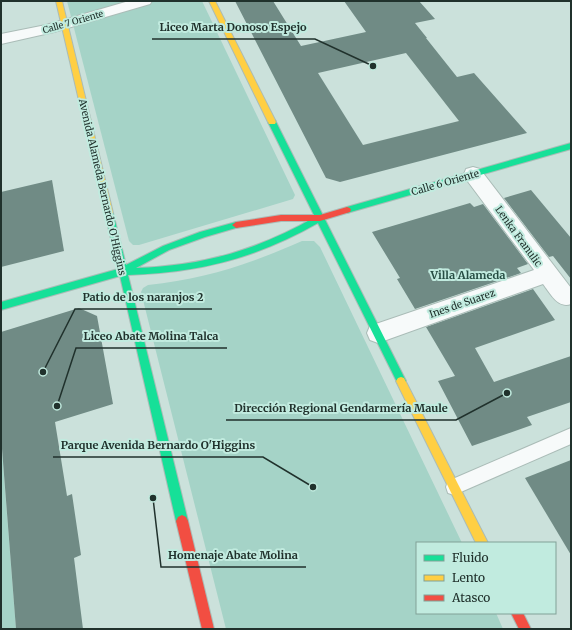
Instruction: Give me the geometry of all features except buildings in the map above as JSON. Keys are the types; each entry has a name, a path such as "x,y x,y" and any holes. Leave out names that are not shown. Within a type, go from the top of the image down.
{"main road":[{"name":"Avenida Alameda Bernardo O'Higgins","path":"59,1 122,272 208,629"},
{"path":"212,1 482,542"},
{"name":"Calle 6 Oriente","path":"122,272 142,273 197,267 236,258 270,245 320,218 571,146"},
{"name":"Calle 6 Oriente","path":"1,306 122,272 165,248 218,230 261,221 291,217 320,218"},
{"path":"517,614 524,629"}],"street":[{"name":"Calle 7 Oriente","path":"1,39 38,32 145,1"},
{"name":"Lenka Franulic","path":"473,174 544,268 544,271 566,297"},
{"name":"Ines de Suarez","path":"378,333 543,275 544,271"}],"lane":[{"path":"454,487 571,436"}],"green space":[{"path":"67,1 202,1 295,195 293,199 139,245 133,245 129,241"},
{"path":"302,241 314,241 320,247 462,542 416,542 416,614 496,614 503,629 226,629 141,292 143,288 148,285 208,275 264,257"},
{"path":"1,438 16,629 1,629"}],"traffic: fast":[{"path":"272,122 401,381"},
{"path":"347,210 571,146"},
{"path":"109,213 182,521"},
{"path":"122,272 175,269 225,260 273,243 320,218"},
{"path":"1,306 121,272 166,248 203,234 236,225"}],"traffic: slow":[{"path":"59,1 109,213"},
{"path":"212,1 272,122"},
{"path":"401,381 482,542"}],"traffic: jam":[{"path":"236,225 281,218 320,218 347,210"},
{"path":"182,521 208,629"},
{"path":"518,614 525,629"}],"place":[{"name":"Liceo Marta Donoso Espejo","path":"373,66"},
{"name":"Patio de los naranjos 2","path":"43,372"},
{"name":"Dirección Regional Gendarmería Maule","path":"507,393"},
{"name":"Liceo Abate Molina Talca","path":"57,406"},
{"name":"Parque Avenida Bernardo O'Higgins","path":"313,487"},
{"name":"Homenaje Abate Molina","path":"153,498"}],"district":[{"name":"Villa Alameda","path":"468,275"}]}
